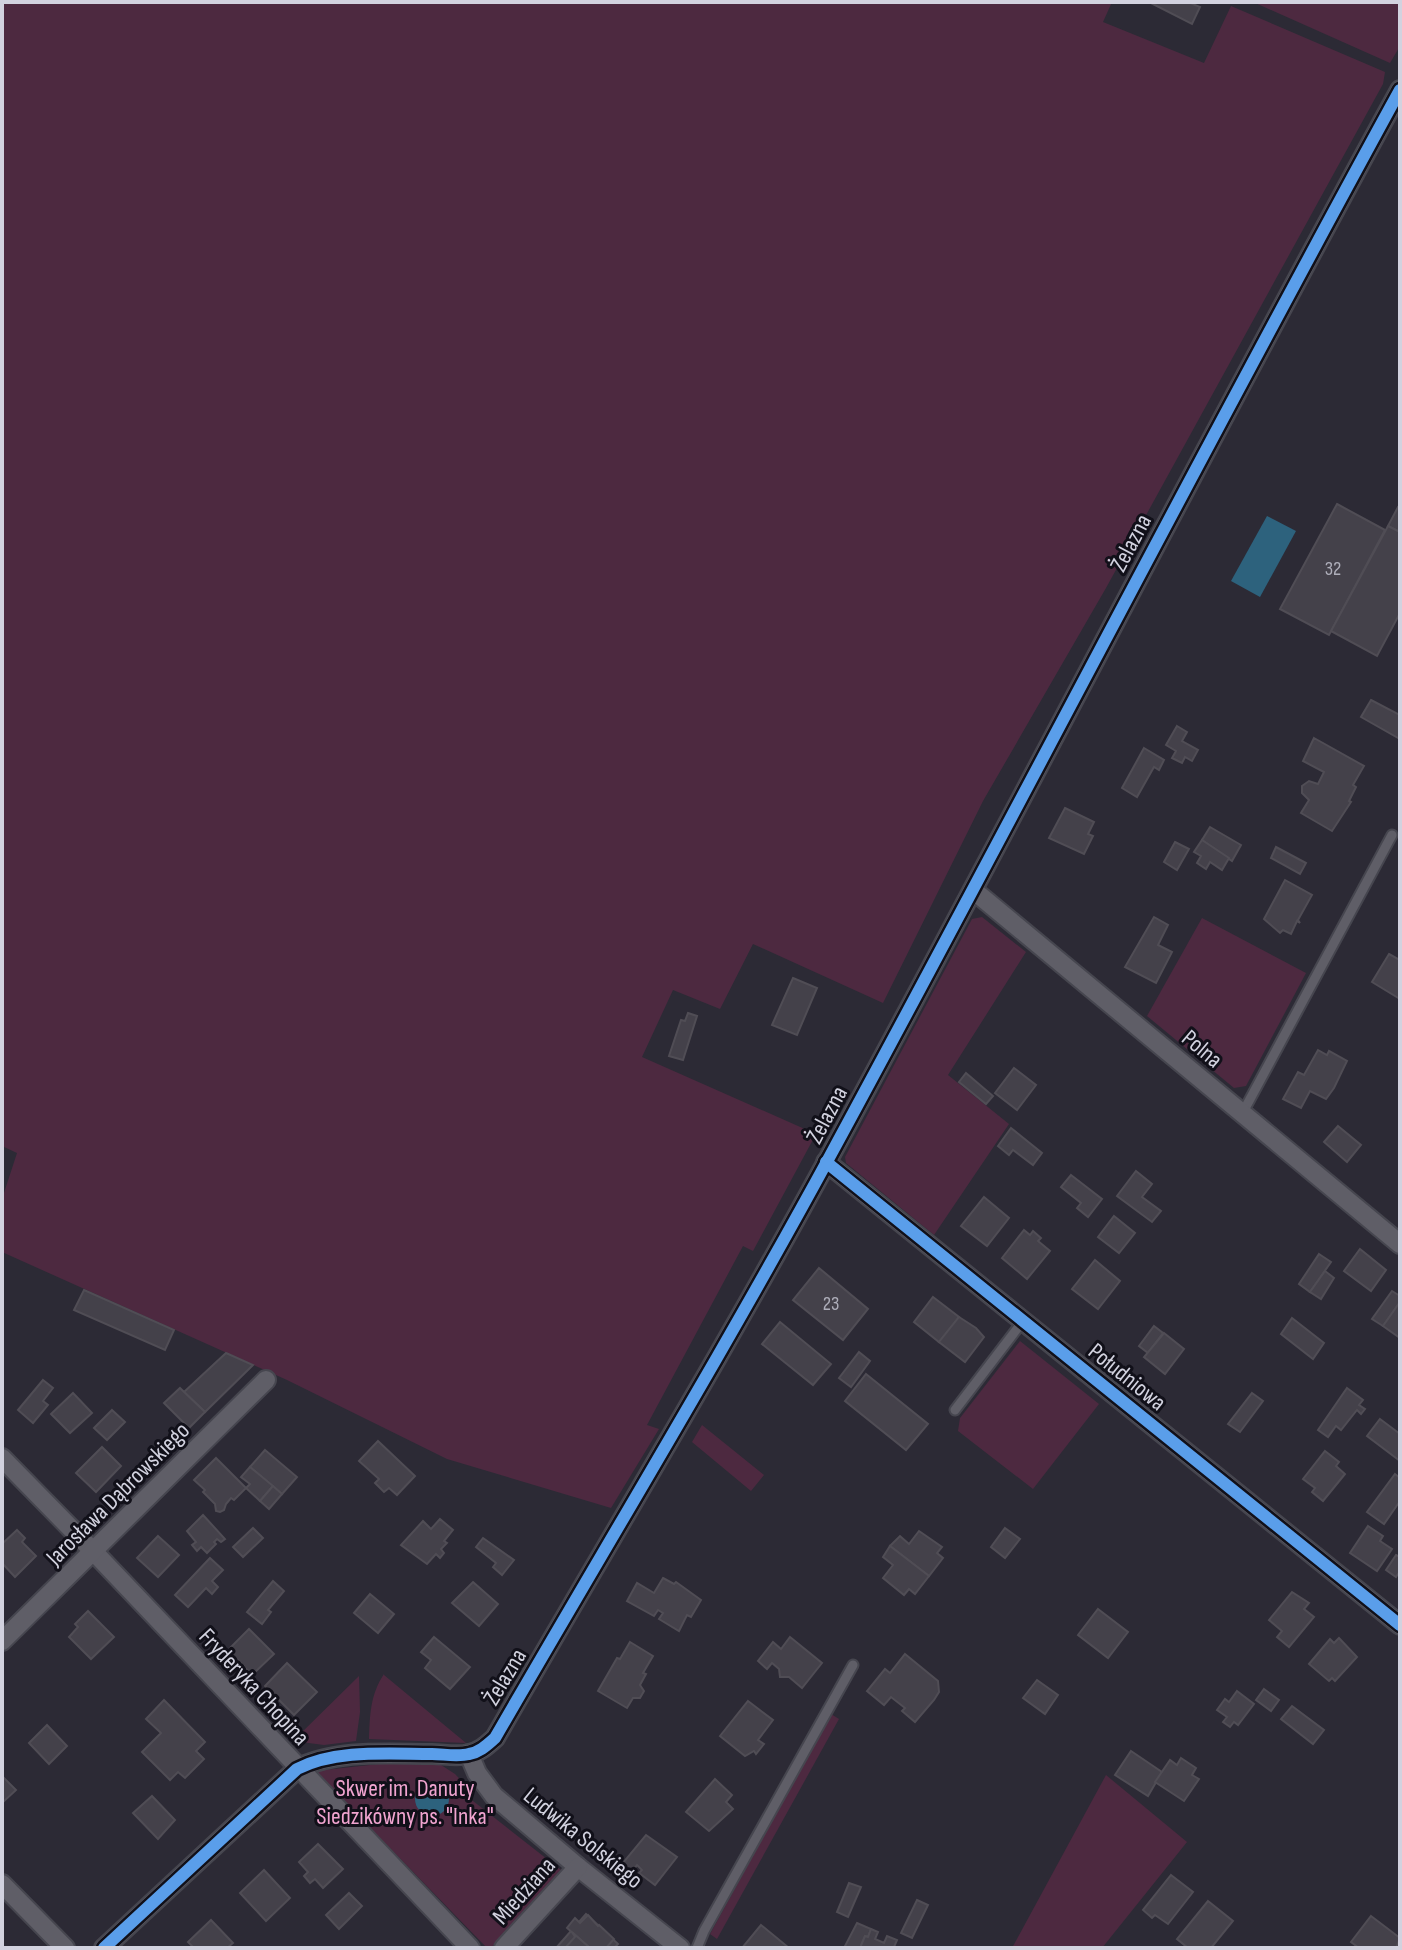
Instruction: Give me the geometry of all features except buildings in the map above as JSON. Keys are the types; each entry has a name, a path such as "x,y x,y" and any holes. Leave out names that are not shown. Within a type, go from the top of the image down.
{"street":[{"name":"Żelazna","path":"469,1754 495,1738 606,1550 826,1162 1249,365 1400,90"},
{"name":"Polna","path":"973,890 1400,1244"},
{"name":"Południowa","path":"826,1162 1400,1625"},
{"name":"Jarosława Dąbrowskiego","path":"2,1641 266,1380"},
{"name":"Fryderyka Chopina","path":"2,1458 470,1948"},
{"path":"104,1948 297,1769 312,1761 395,1754 469,1754"},
{"name":"Ludwika Solskiego","path":"469,1754 477,1773 494,1796 680,1948"},
{"name":"Miedziana","path":"504,1948 578,1867"},
{"path":"2,1884 65,1948"}],"lane":[{"path":"1242,1114 1392,835"},
{"path":"955,1410 1023,1321"},
{"path":"697,1948 853,1665"}],"green space":[{"path":"2,2 1112,2 1103,22 1204,63 1231,6 1385,72 1383,84 1106,588 983,801 883,1003 753,944 720,1009 673,990 642,1057 816,1134 753,1251 743,1246 647,1425 659,1429 611,1508 447,1459 287,1380 2,1252 2,1199 17,1153 2,1146"},
{"path":"1253,2 1400,2 1400,46 1390,63"},
{"path":"982,917 1026,952 948,1075 1009,1124 934,1235 846,1163 845,1157 972,919"},
{"path":"1202,918 1306,973 1246,1086 1234,1088 1147,1016"},
{"path":"1020,1341 1099,1404 1033,1489 958,1431 960,1418"},
{"path":"702,1425 764,1475 751,1491 692,1442"},
{"path":"384,1674 466,1743 369,1739 373,1697"},
{"path":"359,1676 360,1712 356,1741 324,1745 293,1741"},
{"path":"831,1714 839,1719 717,1939 710,1934"},
{"name":"Skwer im. Danuty Siedzikówny ps. \"Inka\"","path":"438,1763 455,1774 472,1792 468,1797 561,1870 491,1948 487,1948 315,1771 379,1764"},
{"path":"1106,1775 1187,1842 1102,1948 1012,1948"}],"water":[{"path":"1267,516 1296,531 1260,597 1231,581"},
{"path":"432,1782 444,1787 449,1799 444,1811 432,1816 420,1811 415,1799 420,1787"}],"cycle path":[{"path":"104,1948 297,1769 346,1755 465,1755 480,1750 495,1738 707,1376 830,1156 1400,90"},
{"path":"826,1162 1400,1625"}]}
